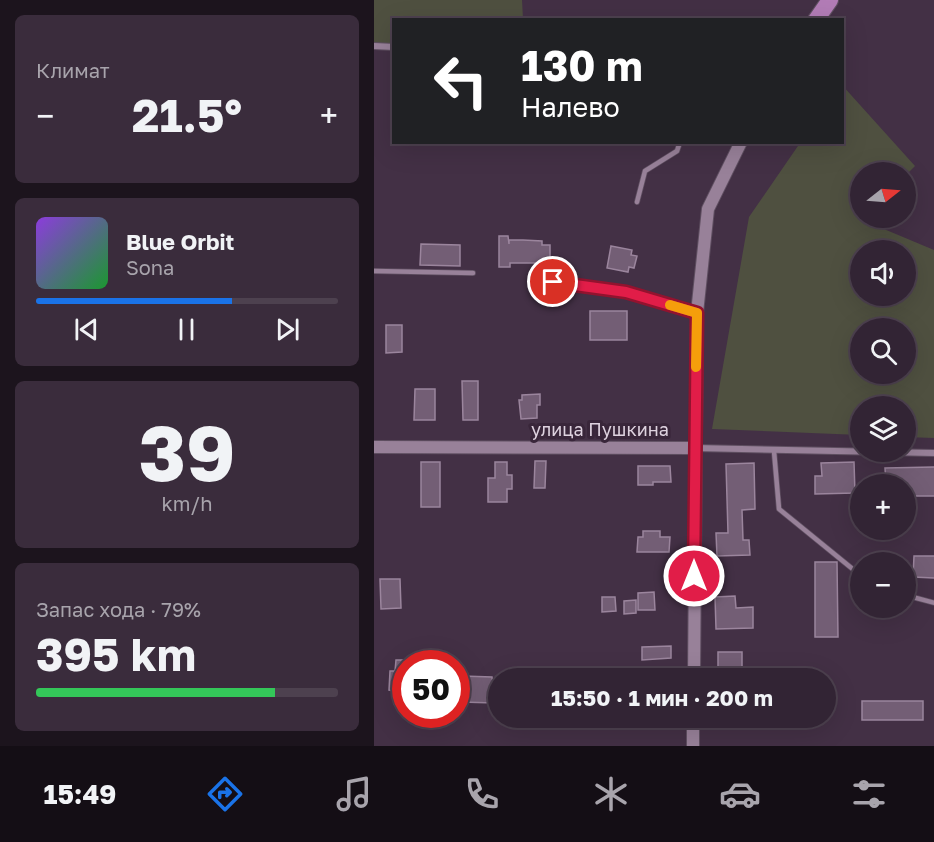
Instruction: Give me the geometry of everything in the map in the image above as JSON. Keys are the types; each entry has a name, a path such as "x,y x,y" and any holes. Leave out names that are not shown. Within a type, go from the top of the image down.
{"highway":[{"path":"817,18 830,0"}],"main road":[{"path":"694,668 697,313 708,209 740,144"},
{"name":"улица Пушкина","path":"374,447 695,448"},
{"path":"693,728 693,746"}],"street":[{"path":"374,46 392,47"},
{"name":"улица Пушкина","path":"695,448 935,453"}],"lane":[{"path":"637,202 645,171 677,151 679,144"},
{"path":"374,272 473,273"},
{"path":"553,282 626,292 697,313"},
{"path":"774,451 779,509 850,567"},
{"path":"916,598 935,603"}],"green space":[{"path":"374,0 522,0 523,18 392,18 392,43 374,43"},
{"path":"844,87 911,162 850,162 850,228 881,228 910,240 850,240 850,306 916,306 916,242 934,250 934,438 916,437 916,396 850,396 850,435 712,429 749,217 799,144 844,144"}],"building":[{"path":"499,236 508,236 509,244 509,240 523,240 542,241 542,245 550,245 550,263 510,263 510,267 499,267"},
{"path":"421,244 460,245 460,266 420,265"},
{"path":"611,246 632,250 631,255 637,256 634,268 629,267 628,272 607,268"},
{"path":"590,311 627,311 627,340 590,340"},
{"path":"386,325 402,325 402,352 386,353"},
{"path":"462,381 478,381 478,420 463,420"},
{"path":"415,389 435,389 435,420 414,420"},
{"path":"540,394 537,418 521,419 519,400 522,400 522,395"},
{"path":"535,461 546,461 545,488 534,488"},
{"path":"421,462 440,462 440,507 421,507"},
{"path":"495,462 507,462 507,475 512,475 512,489 507,489 507,502 488,502 488,478 495,478"},
{"path":"854,462 854,474 850,474 850,493 815,494 815,476 822,476 821,463"},
{"path":"754,463 755,509 742,510 743,540 749,540 750,555 717,556 716,533 728,533 726,464"},
{"path":"638,466 670,466 671,482 638,485"},
{"path":"935,467 935,496 916,496 916,474 885,474 885,468"},
{"path":"643,531 660,531 660,537 670,537 669,552 637,552 638,537 643,537"},
{"path":"916,556 935,556 935,578 916,577"},
{"path":"815,562 837,562 838,637 815,637"},
{"path":"380,579 400,579 401,608 381,609"},
{"path":"654,592 655,610 638,610 638,593"},
{"path":"735,596 736,608 753,607 753,628 716,629 715,597"},
{"path":"602,597 615,597 616,611 602,612"},
{"path":"636,600 636,613 624,614 624,601"},
{"path":"671,646 671,658 642,660 642,647"},
{"path":"718,652 742,652 742,668 718,668"},
{"path":"390,671 392,671 392,690 389,690"},
{"path":"470,676 488,677 488,703 470,702"},
{"path":"862,701 923,701 923,720 862,720"}],"slow traffic":[{"path":"670,305 697,313 696,367"}],"route":[{"path":"553,282 626,292 697,313 694,576"}]}
